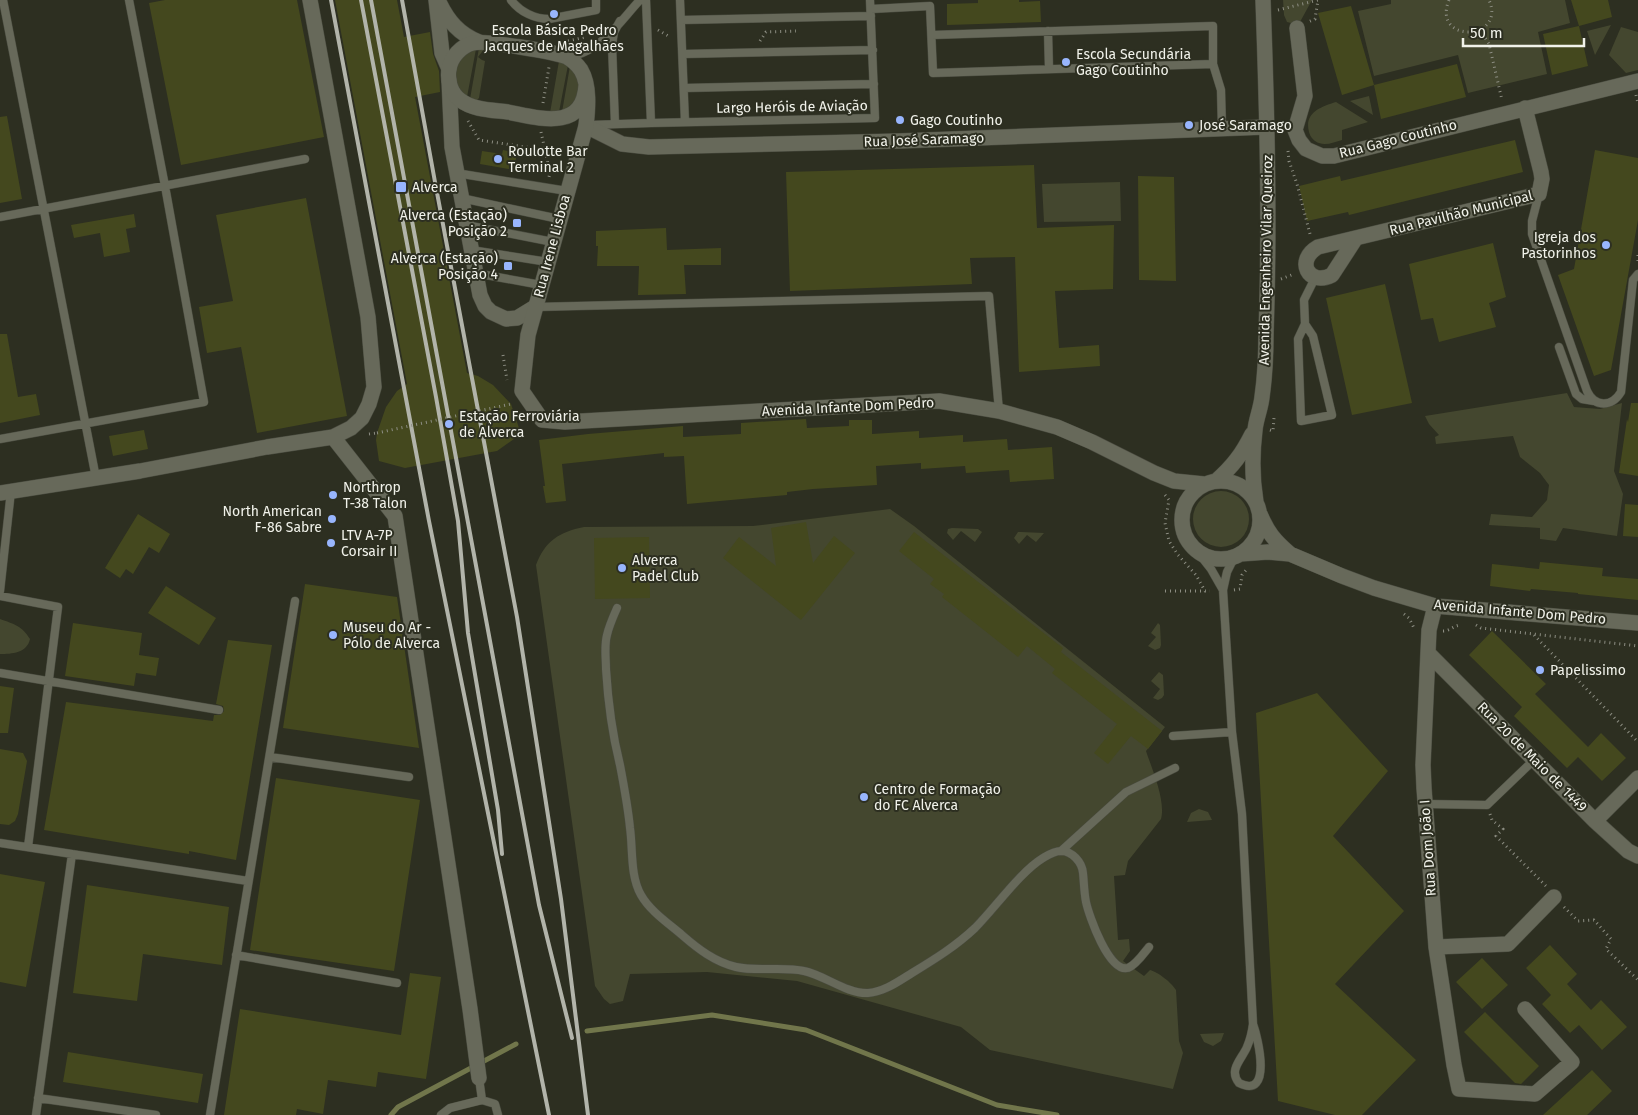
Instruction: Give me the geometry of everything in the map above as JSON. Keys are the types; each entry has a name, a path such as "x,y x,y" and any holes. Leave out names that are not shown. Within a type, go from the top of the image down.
{"street":[{"path":"5,492 333,437 351,428 362,418 374,387 371,347 364,298 310,0"},
{"path":"437,0 446,16 456,28 469,38 479,42 558,58"},
{"path":"437,0 442,53 449,73"},
{"name":"Avenida Engenheiro Vilar Queiroz","path":"1258,508 1252,480 1252,464 1255,428 1262,400 1265,370 1268,285 1267,127 1263,0"},
{"name":"Rua Gago Coutinho","path":"1297,28 1305,96 1295,130 1299,140 1306,149 1322,156 1334,156 1638,82"},
{"path":"449,73 454,56 459,50 479,42"},
{"name":"Rua Irene Lisboa","path":"514,388 586,126 588,110 586,85 582,71 572,60 558,58"},
{"name":"Rua Irene Lisboa","path":"449,73 452,147 480,295 485,306 499,317 517,318 535,307"},
{"name":"Rua José Saramago","path":"449,73 449,84 456,96 468,105 586,126 622,144 649,147 898,141 1267,127"},
{"path":"543,118 562,118 575,111 583,99 586,85"},
{"name":"Rua Pavilhão Municipal","path":"1313,249 1539,194 1542,179 1541,172 1525,108"},
{"path":"1313,249 1307,256 1305,263 1310,273 1325,279 1332,276 1356,238"},
{"name":"Avenida Infante Dom Pedro","path":"514,388 542,420 566,422 939,401 999,411 1057,427 1174,481 1210,482"},
{"name":"Avenida Engenheiro Vilar Queiroz","path":"1210,482 1231,468 1238,460 1255,428"},
{"path":"333,437 395,516 470,1009 478,1076"},
{"path":"1228,481 1239,485 1249,492 1258,508 1260,525 1256,537 1249,546 1237,555 1228,558 1205,556 1196,550 1186,537 1182,520 1183,509 1187,499 1195,490 1210,482 1228,481"},
{"name":"Avenida Infante Dom Pedro","path":"1258,508 1266,530 1290,554"},
{"name":"Avenida Infante Dom Pedro","path":"1237,555 1261,552 1290,554 1371,587 1435,606 1638,623"},
{"name":"Rua Dom João I","path":"1435,606 1429,630 1423,765 1436,947 1459,1089 1535,1094 1572,1062 1525,1010"},
{"name":"Rua 20 de Maio de 1449","path":"1428,653 1595,821 1628,851 1638,856"},
{"path":"1595,821 1638,778"},
{"path":"1436,947 1508,944 1554,897"}],"lane":[{"path":"4,0 96,478"},
{"path":"0,439 204,402 165,186 128,0"},
{"path":"511,0 524,12 542,20 596,10 596,0"},
{"path":"558,58 582,53 594,47 640,0"},
{"path":"646,0 652,123"},
{"path":"680,0 686,122"},
{"name":"Largo Heróis de Aviação","path":"586,126 876,118 870,0"},
{"path":"681,20 871,12 930,6 933,73 1213,64"},
{"path":"615,124 612,44 614,32 620,22"},
{"path":"932,35 1213,26 1213,64 1221,90 1222,129"},
{"path":"1048,31 1049,69"},
{"path":"683,54 872,50"},
{"path":"684,88 874,84"},
{"path":"0,217 305,159"},
{"path":"456,173 567,191"},
{"path":"1539,194 1532,221 1532,234 1587,391 1590,398 1596,402"},
{"path":"461,198 559,219"},
{"path":"466,225 553,242"},
{"path":"471,250 548,262"},
{"path":"476,273 541,285"},
{"path":"1305,324 1314,336 1332,415 1300,421 1298,339 1305,324 1304,300 1310,273"},
{"path":"1559,347 1576,394 1582,399 1596,402 1605,403 1613,401 1621,392 1633,280 1638,274"},
{"path":"535,307 989,296 999,411"},
{"path":"0,591 5,492"},
{"path":"1196,550 1211,569 1223,590"},
{"path":"1237,555 1227,572 1223,590 1232,732 1242,814 1253,1024 1259,1046 1261,1069 1258,1080 1250,1086 1239,1083 1234,1074 1248,1047 1253,1024"},
{"path":"0,596 58,607 28,847"},
{"path":"210,1115 295,601"},
{"path":"617,608 606,637 608,700 613,737 626,791 631,830 632,859 639,892 646,903 691,943 723,964 753,969 803,971 854,990 868,993 887,988 949,950 975,928 1038,862 1053,852 1061,851 1071,853 1079,861 1083,870 1086,901 1100,942 1115,962 1122,968 1128,968 1149,947"},
{"path":"0,673 220,710"},
{"path":"1173,736 1232,732"},
{"path":"270,756 409,776"},
{"path":"1426,804 1487,805 1535,759"},
{"path":"1061,851 1095,818 1126,792 1175,768"},
{"path":"0,842 248,881"},
{"path":"36,1115 72,854"},
{"path":"236,955 397,983"},
{"path":"478,1076 482,1100"},
{"path":"38,1098 156,1115"},
{"path":"441,1115 450,1108 482,1100 496,1104 498,1115"}],"path":[{"path":"1276,10 1318,0 1315,19 1297,28"},
{"path":"1448,0 1446,13 1452,27 1466,33 1473,33 1486,25 1491,11 1489,0"},
{"path":"1480,30 1489,44 1505,113"},
{"path":"549,178 550,172 545,150 543,118 558,58"},
{"path":"450,116 464,116 478,140 545,150"},
{"path":"1288,146 1289,161 1297,184 1313,249"},
{"path":"1638,255 1638,262"},
{"path":"1268,285 1310,273"},
{"path":"503,355 514,388"},
{"path":"369,434 511,404"},
{"path":"1159,491 1169,500 1165,522 1169,540 1178,555 1196,574 1205,591"},
{"path":"1165,591 1240,589 1242,575 1252,566"},
{"path":"1397,610 1410,618 1413,628"},
{"path":"1511,613 1638,742"},
{"path":"1448,631 1455,626 1464,624"},
{"path":"1469,624 1474,624 1481,628 1534,635 1638,646"}],"green space":[{"path":"1283,0 1312,0 1300,22 1295,24 1287,22 1284,15"},
{"path":"1391,0 1565,0 1570,23 1538,32 1547,74 1468,93 1458,55 1374,76 1358,11 1391,4"},
{"path":"1611,25 1595,55 1587,31"},
{"path":"1621,27 1638,32 1638,70 1626,73 1609,55"},
{"path":"479,48 485,48 478,57 485,61 479,98 476,101 470,99"},
{"path":"476,49 467,97 457,84 455,67 461,57"},
{"path":"559,61 568,65 559,112 550,113"},
{"path":"570,66 577,80 579,91 574,102 562,112"},
{"path":"1369,96 1373,115 1350,101"},
{"path":"1336,102 1368,122 1342,130 1342,140 1328,144 1317,142 1310,134 1308,125 1311,115 1324,106"},
{"path":"1120,182 1121,221 1044,222 1042,184"},
{"path":"1567,393 1574,407 1600,409 1622,403 1614,471 1623,494 1617,536 1563,528 1556,541 1540,539 1540,528 1489,525 1491,514 1532,517 1547,500 1549,485 1540,473 1520,457 1513,436 1436,444 1435,437 1439,435 1429,424 1425,416"},
{"path":"1221,491 1232,493 1241,499 1247,508 1249,519 1247,530 1241,539 1232,545 1221,547 1210,545 1201,539 1195,530 1193,519 1195,508 1201,499 1210,493"},
{"name":"Centro de Formação do FC Alverca","path":"890,509 914,526 1165,727 1146,751 1162,803 1161,819 1128,861 1125,875 1114,876 1118,940 1129,939 1130,951 1123,961 1144,976 1150,970 1157,973 1176,990 1179,1041 1183,1053 1173,1089 990,1050 961,1027 797,981 707,972 630,974 623,1001 610,1004 595,986 536,565 544,550 560,535 584,527 753,526"},
{"path":"948,529 978,529 982,532 975,542 961,531 953,540 947,533"},
{"path":"1018,532 1044,533 1036,542 1027,535 1019,544 1014,538"},
{"path":"0,619 14,624 24,631 30,639 26,647 18,652 0,654"},
{"path":"1158,623 1160,625 1161,645 1160,648 1155,650 1148,646 1156,637 1151,633"},
{"path":"1159,672 1163,675 1164,695 1158,700 1153,698 1160,689 1151,681"},
{"path":"1199,809 1208,812 1212,820 1187,822 1191,813"},
{"path":"1224,1033 1221,1041 1213,1046 1204,1042 1200,1034"}],"building":[{"path":"165,0 297,0 324,137 181,165 149,3"},
{"path":"335,0 397,0 404,37 430,32 433,54 439,71 440,92 415,97 467,373 478,376 493,385 511,404 521,434 497,451 405,468 379,461 376,440 386,407 397,391 407,384"},
{"path":"978,0 1040,1 1041,22 947,25 947,4 978,3"},
{"path":"1571,0 1608,0 1612,17 1579,26"},
{"path":"1351,6 1374,85 1342,95 1318,13"},
{"path":"1579,26 1588,66 1552,75 1543,34"},
{"path":"1457,64 1466,97 1381,119 1374,85"},
{"path":"7,116 22,199 0,203 0,117"},
{"path":"1515,140 1523,172 1349,215 1348,212 1307,221 1299,186 1340,176 1341,181"},
{"name":"Roulotte Bar Terminal 2","path":"503,150 517,153 514,170 480,164 482,151 502,154"},
{"name":"Igreja dos Pastorinhos","path":"1595,150 1638,158 1638,220 1611,370 1594,376 1558,275 1574,269"},
{"path":"1034,165 1037,228 1114,225 1113,289 1055,291 1059,348 1099,345 1100,366 1019,372 1015,257 970,258 972,284 790,291 786,172"},
{"path":"1138,176 1174,177 1176,281 1139,280"},
{"path":"306,198 347,416 257,433 241,347 207,353 199,307 233,301 216,215"},
{"path":"134,214 136,227 126,229 130,252 104,257 100,233 74,238 71,225"},
{"path":"666,228 667,250 721,248 721,265 684,265 686,294 638,295 639,266 597,266 598,246 596,246 596,231"},
{"path":"1493,243 1506,297 1489,303 1496,327 1439,342 1433,318 1421,320 1409,264"},
{"path":"1385,284 1412,403 1352,415 1326,298"},
{"path":"0,334 7,334 18,397 36,394 40,415 0,423"},
{"path":"1631,403 1638,403 1638,476 1619,473"},
{"path":"806,419 807,428 849,426 849,420 872,420 872,434 919,431 919,438 963,435 963,442 1007,439 1008,450 1052,447 1054,479 1010,482 1009,470 966,473 965,466 921,469 921,463 876,466 877,485 813,489 787,492 787,495 687,504 684,456 664,457 664,453 562,464 566,501 546,503 539,440 683,426 683,437 741,434 741,423"},
{"path":"144,430 148,449 113,456 109,436"},
{"path":"1625,504 1638,505 1638,537 1623,536"},
{"path":"138,514 170,534 159,553 149,547 133,574 126,569 120,578 105,568"},
{"path":"806,522 813,563 834,536 855,553 801,620 723,558 739,537 776,566 771,528"},
{"path":"914,532 1063,648 1061,652 1162,731 1148,749 1131,736 1108,764 1094,753 1117,724 1052,673 1055,669 1027,646 1018,657 942,597 944,594 930,584 934,579 899,551"},
{"name":"Alverca Padel Club","path":"649,537 650,598 595,599 594,538"},
{"path":"1540,562 1603,568 1602,576 1638,579 1638,600 1490,586 1492,564 1539,569"},
{"path":"305,584 397,597 419,748 283,728"},
{"path":"166,586 216,618 199,645 148,613"},
{"path":"73,623 142,633 139,655 159,658 156,676 136,673 134,686 65,676"},
{"path":"1492,631 1546,684 1535,694 1588,747 1601,733 1626,758 1602,781 1578,757 1567,768 1514,716 1522,707 1469,655"},
{"path":"228,640 272,645 236,860 189,851 189,854 44,830 66,702 213,721 214,715 220,715 224,711 223,706 216,704"},
{"path":"0,686 14,688 8,733 0,733"},
{"path":"1317,693 1388,771 1333,836 1404,911 1335,984 1416,1060 1362,1115 1335,1115 1278,1101 1256,713"},
{"path":"0,749 23,753 27,761 18,814 15,821 9,825 0,824"},
{"path":"276,778 420,800 394,971 250,950"},
{"path":"0,874 45,882 26,987 0,982"},
{"path":"87,885 229,907 222,965 143,954 137,1001 73,993"},
{"path":"1550,945 1577,974 1567,984 1591,1010 1601,1000 1627,1027 1602,1050 1579,1025 1570,1033 1542,1004 1551,995 1526,968"},
{"path":"1482,958 1508,985 1482,1009 1456,982"},
{"path":"410,973 441,977 426,1079 378,1072 376,1087 328,1080 323,1114 297,1109 296,1115 224,1115 240,1009 401,1035"},
{"path":"1485,1012 1539,1066 1521,1084 1515,1083 1464,1032"},
{"path":"68,1052 203,1074 198,1103 63,1082"},
{"path":"1592,1070 1612,1091 1587,1115 1543,1115"}],"waterway":[{"path":"587,1031 712,1015 806,1030 997,1105 1057,1115"},
{"path":"391,1115 398,1107 516,1044"}],"railway":[{"path":"331,0 429,521 549,1115"},
{"path":"361,0 458,521 468,633 498,810 502,854"},
{"path":"371,0 539,905 572,1038"},
{"path":"402,0 517,617 561,899 588,1115"}],"place":[{"name":"Escola Básica Pedro Jacques de Magalhães","path":"554,14"},
{"name":"Escola Secundária Gago Coutinho","path":"1066,62"},
{"name":"Gago Coutinho","path":"900,120"},
{"name":"José Saramago","path":"1189,125"},
{"name":"Roulotte Bar Terminal 2","path":"498,159"},
{"name":"Alverca","path":"401,187"},
{"name":"Alverca (Estação) Posição 2","path":"517,223"},
{"name":"Igreja dos Pastorinhos","path":"1606,245"},
{"name":"Alverca (Estação) Posição 4","path":"508,266"},
{"name":"Estação Ferroviária de Alverca","path":"449,424"},
{"name":"Northrop T-38 Talon","path":"333,495"},
{"name":"North American F-86 Sabre","path":"332,519"},
{"name":"LTV A-7P Corsair II","path":"331,543"},
{"name":"Alverca Padel Club","path":"622,568"},
{"name":"Museu do Ar - Pólo de Alverca","path":"333,635"},
{"name":"Papelissimo","path":"1540,670"},
{"name":"Centro de Formação do FC Alverca","path":"864,797"}]}
